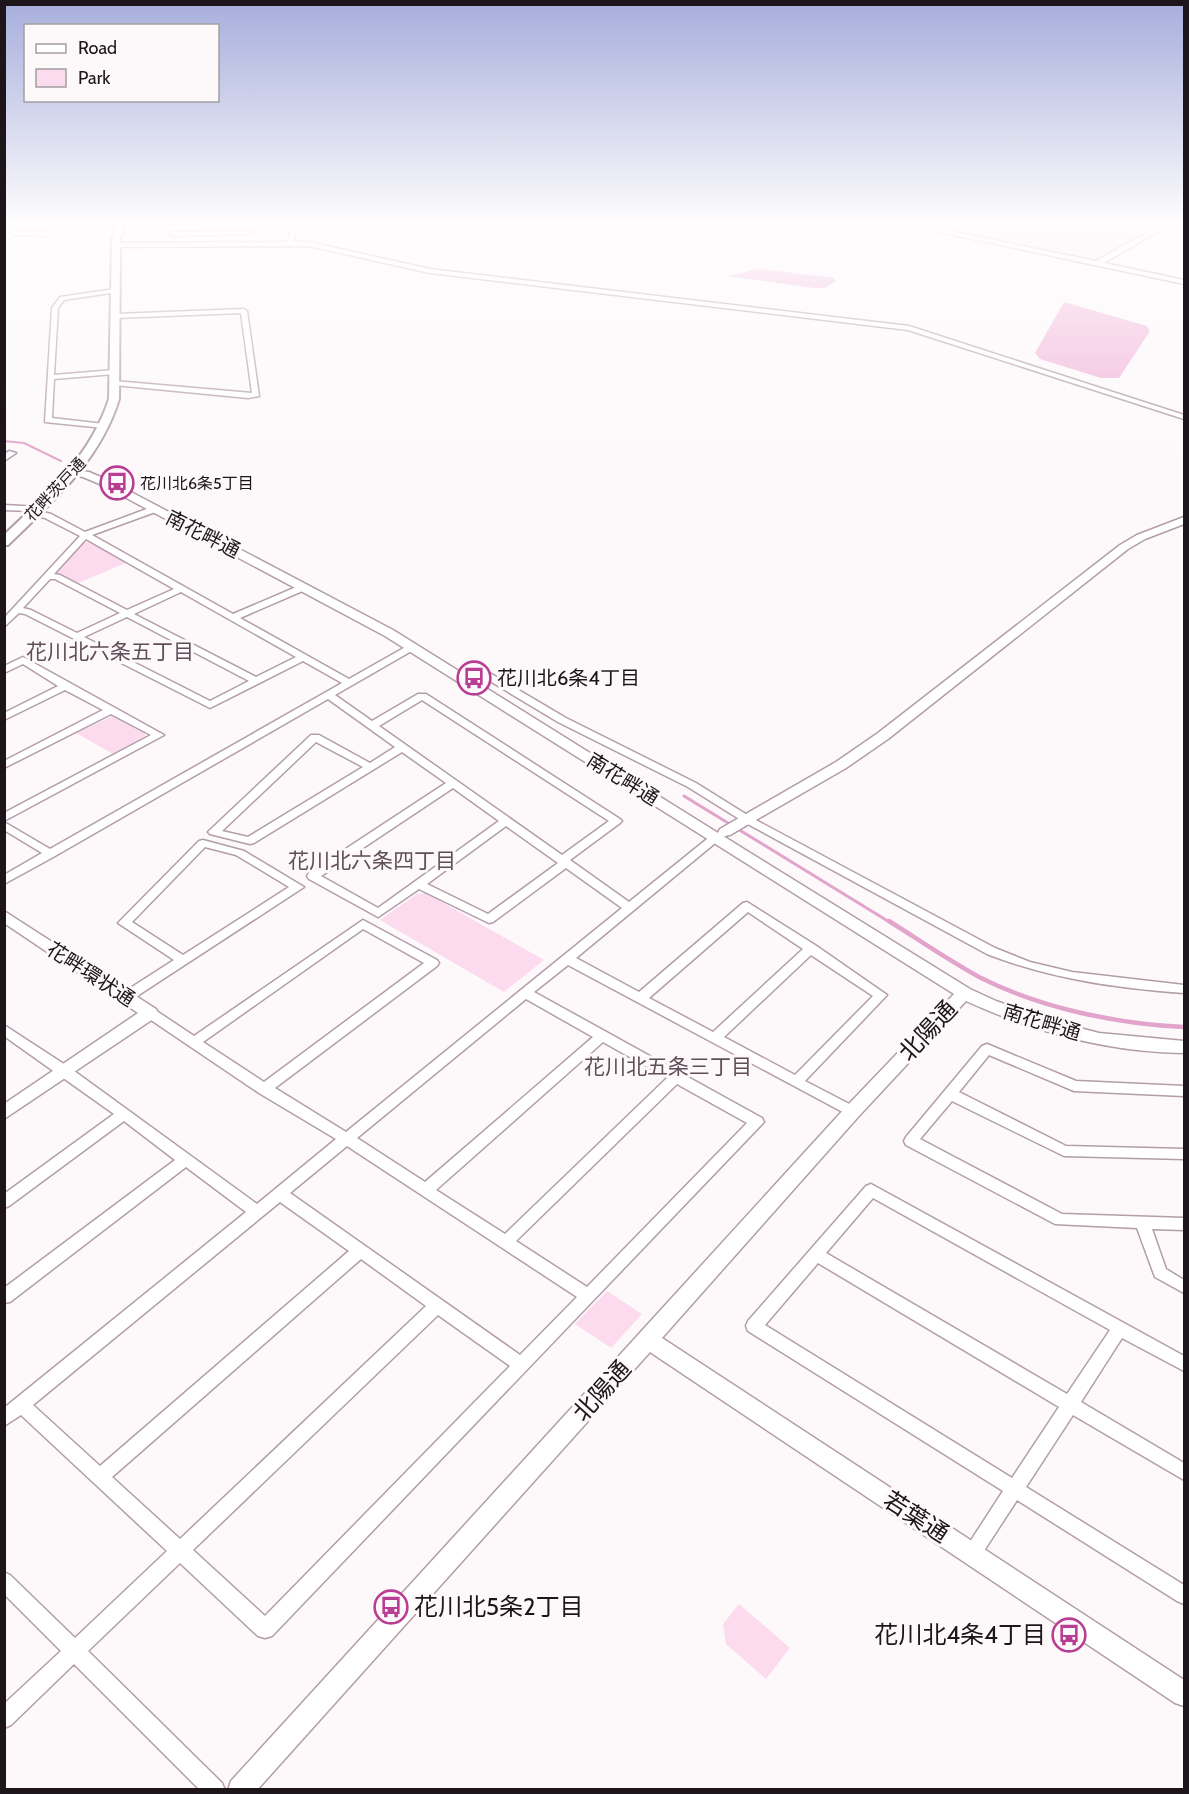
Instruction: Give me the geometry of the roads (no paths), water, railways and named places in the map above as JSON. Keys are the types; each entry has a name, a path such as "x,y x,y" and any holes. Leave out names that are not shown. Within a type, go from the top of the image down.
{"main road":[{"name":"花畔茨戸通","path":"4,542 72,473 110,416 114,377 116,305"}],"street":[{"path":"57,305 55,308 48,420 104,426"},
{"path":"713,305 909,328 1185,417"},
{"path":"50,377 114,377 248,396 255,394 244,311 116,316"},
{"path":"4,459 12,453"},
{"name":"南花畔通","path":"72,473 85,474 155,509 412,647 721,835 964,993 1016,1016 1055,1029 1128,1043 1185,1047"},
{"path":"4,507 35,511 48,516 349,683"},
{"path":"4,624 85,535 155,509"},
{"path":"4,1419 721,835 841,765 883,736 1124,547 1141,537 1185,520"},
{"path":"47,576 57,578 129,613 256,681"},
{"path":"232,618 304,587"},
{"path":"76,637 181,589"},
{"path":"16,610 28,612 210,705 303,657"},
{"path":"4,880 412,647"},
{"path":"4,670 23,660 65,686 159,735 4,818"},
{"path":"458,676 476,668 562,720 692,785 744,822 991,951 1027,964 1072,976 1185,989"},
{"path":"4,717 65,686"},
{"path":"328,695 630,908"},
{"path":"372,726 422,696 616,821 489,919 418,884"},
{"path":"4,765 111,710"},
{"path":"370,767 315,737 214,832 250,841 402,748"},
{"path":"453,783 314,876 378,913 506,821"},
{"path":"4,825 51,854"},
{"path":"126,997 298,887 240,853 203,843 124,923 183,960"},
{"path":"641,998 747,906 881,995 796,1082"},
{"name":"花畔環状通","path":"4,916 150,1013 4,1113"},
{"path":"194,1042 363,924 433,963 264,1089"},
{"path":"715,1038 811,948"},
{"path":"567,959 852,1112"},
{"path":"22,1405 265,1629 757,1122 525,993"},
{"name":"北陽通","path":"240,1790 852,1112 964,993"},
{"path":"150,1013 264,1089 347,1139 588,1296"},
{"path":"4,1029 66,1071 257,1212"},
{"path":"426,1190 602,1036"},
{"path":"1185,1090 1074,1086 987,1049 911,1141 1060,1220 1185,1224"},
{"path":"506,1242 676,1077"},
{"path":"950,1094 1064,1151 1185,1154"},
{"path":"4,1202 124,1114"},
{"path":"4,1297 185,1160"},
{"path":"1185,1364 871,1190 754,1326 1185,1595"},
{"path":"280,1194 521,1365"},
{"path":"1142,1222 1160,1274 1185,1287"},
{"path":"100,1477 360,1251"},
{"path":"816,1254 1185,1472"},
{"path":"4,1718 437,1306"},
{"path":"972,1554 1120,1328"},
{"name":"若葉通","path":"648,1340 1185,1694"},
{"path":"4,1581 215,1790"}],"waterway":[{"path":"4,441 24,443 61,461"},
{"path":"684,796 891,923"},
{"path":"889,921 979,977 1027,997 1079,1013 1132,1022 1184,1027"}],"place":[{"name":"花川北6条5丁目","path":"117,483"},
{"name":"花川北6条4丁目","path":"474,678"},
{"name":"花川北5条2丁目","path":"391,1607"},
{"name":"花川北4条4丁目","path":"1069,1635"}],"district":[{"name":"花川北六条五丁目","path":"110,652"},
{"name":"花川北六条四丁目","path":"372,861"},
{"name":"花川北五条三丁目","path":"668,1067"}]}
